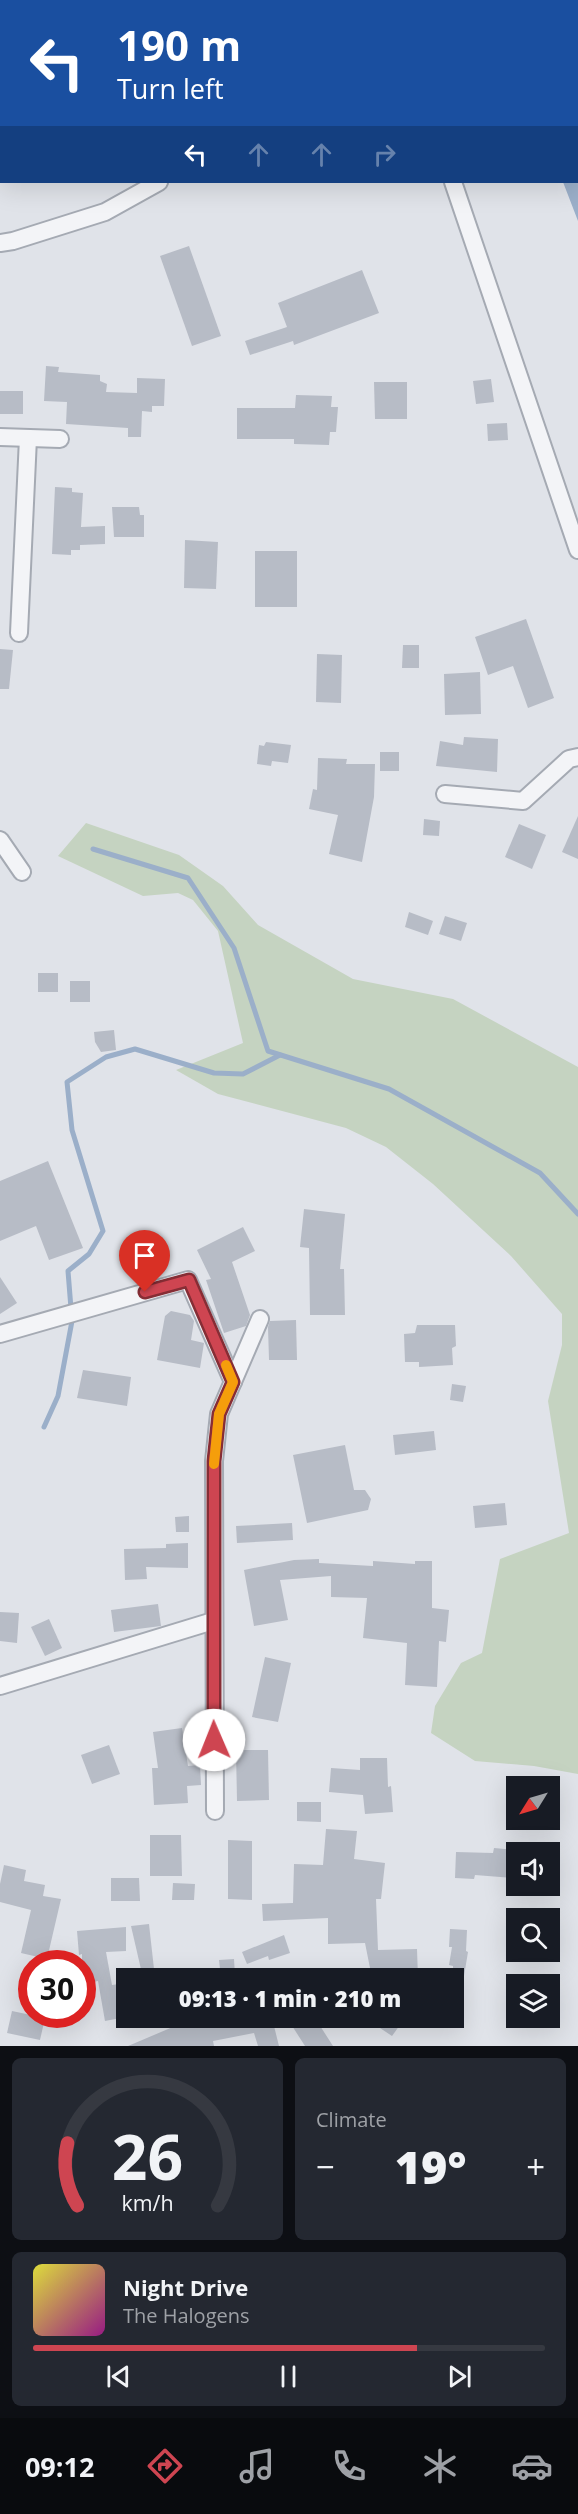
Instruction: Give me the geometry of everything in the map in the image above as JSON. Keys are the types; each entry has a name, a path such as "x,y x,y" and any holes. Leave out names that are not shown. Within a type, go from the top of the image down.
{"street":[{"path":"0,243 105,212 157,183"},
{"path":"453,183 578,550"},
{"path":"0,437 60,439"},
{"path":"19,633 28,438"},
{"path":"445,794 523,801 569,759 578,757"},
{"path":"0,840 22,872"},
{"path":"0,1334 189,1280 233,1382"},
{"path":"215,1811 214,1461 219,1414 260,1319"},
{"path":"0,1686 213,1621"}],"green space":[{"path":"86,823 179,855 223,886 258,925 353,979 453,999 578,1067 578,1774 534,1766 475,1761 431,1733 435,1706 461,1663 482,1653 500,1559 569,1533 548,1401 562,1345 562,1314 511,1256 433,1184 386,1147 346,1128 218,1094 176,1070 243,1043 218,931 193,900 178,893 143,896 58,856"}],"water":[{"path":"563,183 578,183 578,221"}],"building":[{"path":"189,246 221,336 192,346 160,256"},
{"path":"362,270 379,313 294,345 293,341 250,355 245,341 287,327 278,303"},
{"path":"46,366 59,367 58,372 100,375 100,381 107,384 106,392 137,393 137,378 165,379 164,406 152,406 152,412 142,411 141,437 128,437 128,428 66,424 67,402 44,401"},
{"path":"491,379 494,402 476,404 473,381"},
{"path":"374,382 407,382 407,419 375,419"},
{"path":"0,391 23,391 23,414 0,414"},
{"path":"296,395 332,396 331,407 338,407 336,432 330,432 329,445 294,444 294,439 237,439 237,408 295,408"},
{"path":"507,423 508,440 488,441 487,424"},
{"path":"55,487 72,488 72,492 83,493 81,527 105,526 105,544 80,545 80,550 71,550 71,555 52,554"},
{"path":"112,507 139,507 140,515 144,515 144,537 114,537"},
{"path":"185,540 218,542 216,589 184,588"},
{"path":"255,551 297,551 297,607 255,607"},
{"path":"526,619 554,698 528,708 513,666 488,675 475,637"},
{"path":"403,645 419,645 419,668 402,668"},
{"path":"0,649 13,650 9,689 0,689"},
{"path":"317,654 342,655 341,703 316,702"},
{"path":"480,672 481,714 445,715 444,674"},
{"path":"464,737 498,739 497,772 436,766 440,741 463,745"},
{"path":"266,742 291,745 288,763 272,761 271,766 257,764 259,745 264,746"},
{"path":"380,752 399,752 399,771 380,771"},
{"path":"318,758 347,759 346,764 375,764 374,797 362,862 329,854 338,815 309,809 313,789 317,790"},
{"path":"578,816 578,859 562,852"},
{"path":"424,819 440,821 439,836 423,835"},
{"path":"519,824 546,835 532,869 505,857"},
{"path":"409,912 433,921 428,935 405,927"},
{"path":"445,916 467,923 461,941 439,934"},
{"path":"38,973 58,973 58,992 38,992"},
{"path":"70,981 90,981 90,1002 70,1002"},
{"path":"114,1030 116,1050 101,1052 95,1042 94,1032"},
{"path":"48,1161 83,1248 49,1260 36,1226 0,1241 0,1181"},
{"path":"304,1209 345,1214 340,1269 344,1269 345,1315 310,1315 309,1248 300,1247"},
{"path":"243,1227 255,1251 232,1262 250,1315 246,1326 224,1333 206,1280 211,1279 197,1250"},
{"path":"0,1277 17,1303 0,1314"},
{"path":"171,1311 190,1315 194,1321 191,1340 204,1343 200,1368 157,1360 165,1316"},
{"path":"296,1320 297,1360 269,1360 268,1327 270,1321"},
{"path":"417,1325 455,1325 456,1346 452,1348 453,1365 419,1367 419,1362 405,1362 404,1334 415,1333"},
{"path":"83,1370 131,1377 127,1406 77,1398"},
{"path":"452,1384 466,1386 463,1402 450,1400"},
{"path":"434,1431 436,1450 395,1455 393,1435"},
{"path":"345,1445 354,1490 365,1490 371,1499 368,1510 307,1523 293,1455"},
{"path":"505,1503 507,1525 475,1528 473,1506"},
{"path":"189,1516 189,1532 176,1532 175,1517"},
{"path":"292,1523 293,1540 237,1543 236,1526"},
{"path":"188,1543 188,1568 146,1567 147,1579 125,1580 124,1549 166,1548 166,1544"},
{"path":"319,1559 319,1563 373,1566 373,1561 415,1564 415,1561 432,1561 432,1608 449,1610 446,1642 439,1641 437,1687 405,1685 407,1643 363,1638 367,1598 331,1597 331,1576 280,1580 288,1620 254,1626 244,1570 294,1560"},
{"path":"158,1604 161,1626 114,1632 111,1610"},
{"path":"0,1612 19,1613 17,1643 0,1641"},
{"path":"49,1619 62,1648 45,1656 31,1627"},
{"path":"265,1657 291,1663 278,1722 252,1717"},
{"path":"182,1728 188,1766 200,1765 201,1785 187,1786 188,1803 154,1805 152,1768 158,1768 153,1732"},
{"path":"109,1745 120,1774 92,1784 81,1755"},
{"path":"236,1750 268,1750 269,1800 237,1801"},
{"path":"360,1758 387,1758 388,1787 391,1786 393,1812 365,1814 363,1795 329,1792 331,1768 360,1770"},
{"path":"297,1802 321,1802 321,1822 297,1821"},
{"path":"326,1829 357,1831 354,1859 385,1863 381,1899 376,1899 378,1950 417,1949 418,1968 370,1968 365,1943 328,1944 328,1918 263,1921 262,1904 293,1903 294,1864 323,1865"},
{"path":"150,1835 181,1835 182,1876 150,1876"},
{"path":"228,1840 252,1841 252,1900 228,1899"},
{"path":"494,1848 506,1849 506,1877 475,1875 474,1879 455,1878 456,1852 493,1853"},
{"path":"4,1865 26,1870 24,1881 45,1885 43,1896 61,1899 49,1950 22,1950 31,1910 0,1902 0,1884"},
{"path":"111,1878 139,1878 140,1901 111,1901"},
{"path":"173,1883 195,1884 194,1900 172,1900"},
{"path":"149,1924 154,1968 141,1968 131,1926"},
{"path":"126,1927 126,1951 106,1952 112,1985 116,1984 116,2019 105,2021 98,1981 96,1981 96,1950 79,1950 77,1931"},
{"path":"450,1929 467,1930 466,1951 468,1952 464,1976 464,1968 453,1968 449,1965 452,1947 449,1947"},
{"path":"284,1935 290,1953 269,1960 268,1956 247,1964 242,1952"},
{"path":"234,1959 235,1968 220,1968 219,1960"},
{"path":"12,2011 18,2012 18,2028 43,2028 40,2040 7,2033"},
{"path":"170,2028 274,2028 279,2046 258,2046 254,2033 213,2041 214,2046 128,2046"},
{"path":"293,2028 321,2028 333,2046 305,2046"},
{"path":"380,2028 398,2028 392,2036"}],"waterway":[{"path":"93,849 188,878 234,948 268,1051 389,1089 540,1173 578,1214"},
{"path":"44,1427 58,1396 72,1321 68,1271 89,1254 103,1231 72,1130 67,1082 106,1057 135,1049 214,1073 243,1074 280,1055"}],"slow traffic":[{"path":"214,1464 219,1414 233,1382 226,1365"}],"route":[{"path":"145,1292 189,1280 233,1382 219,1414 214,1461 214,1740"}]}
